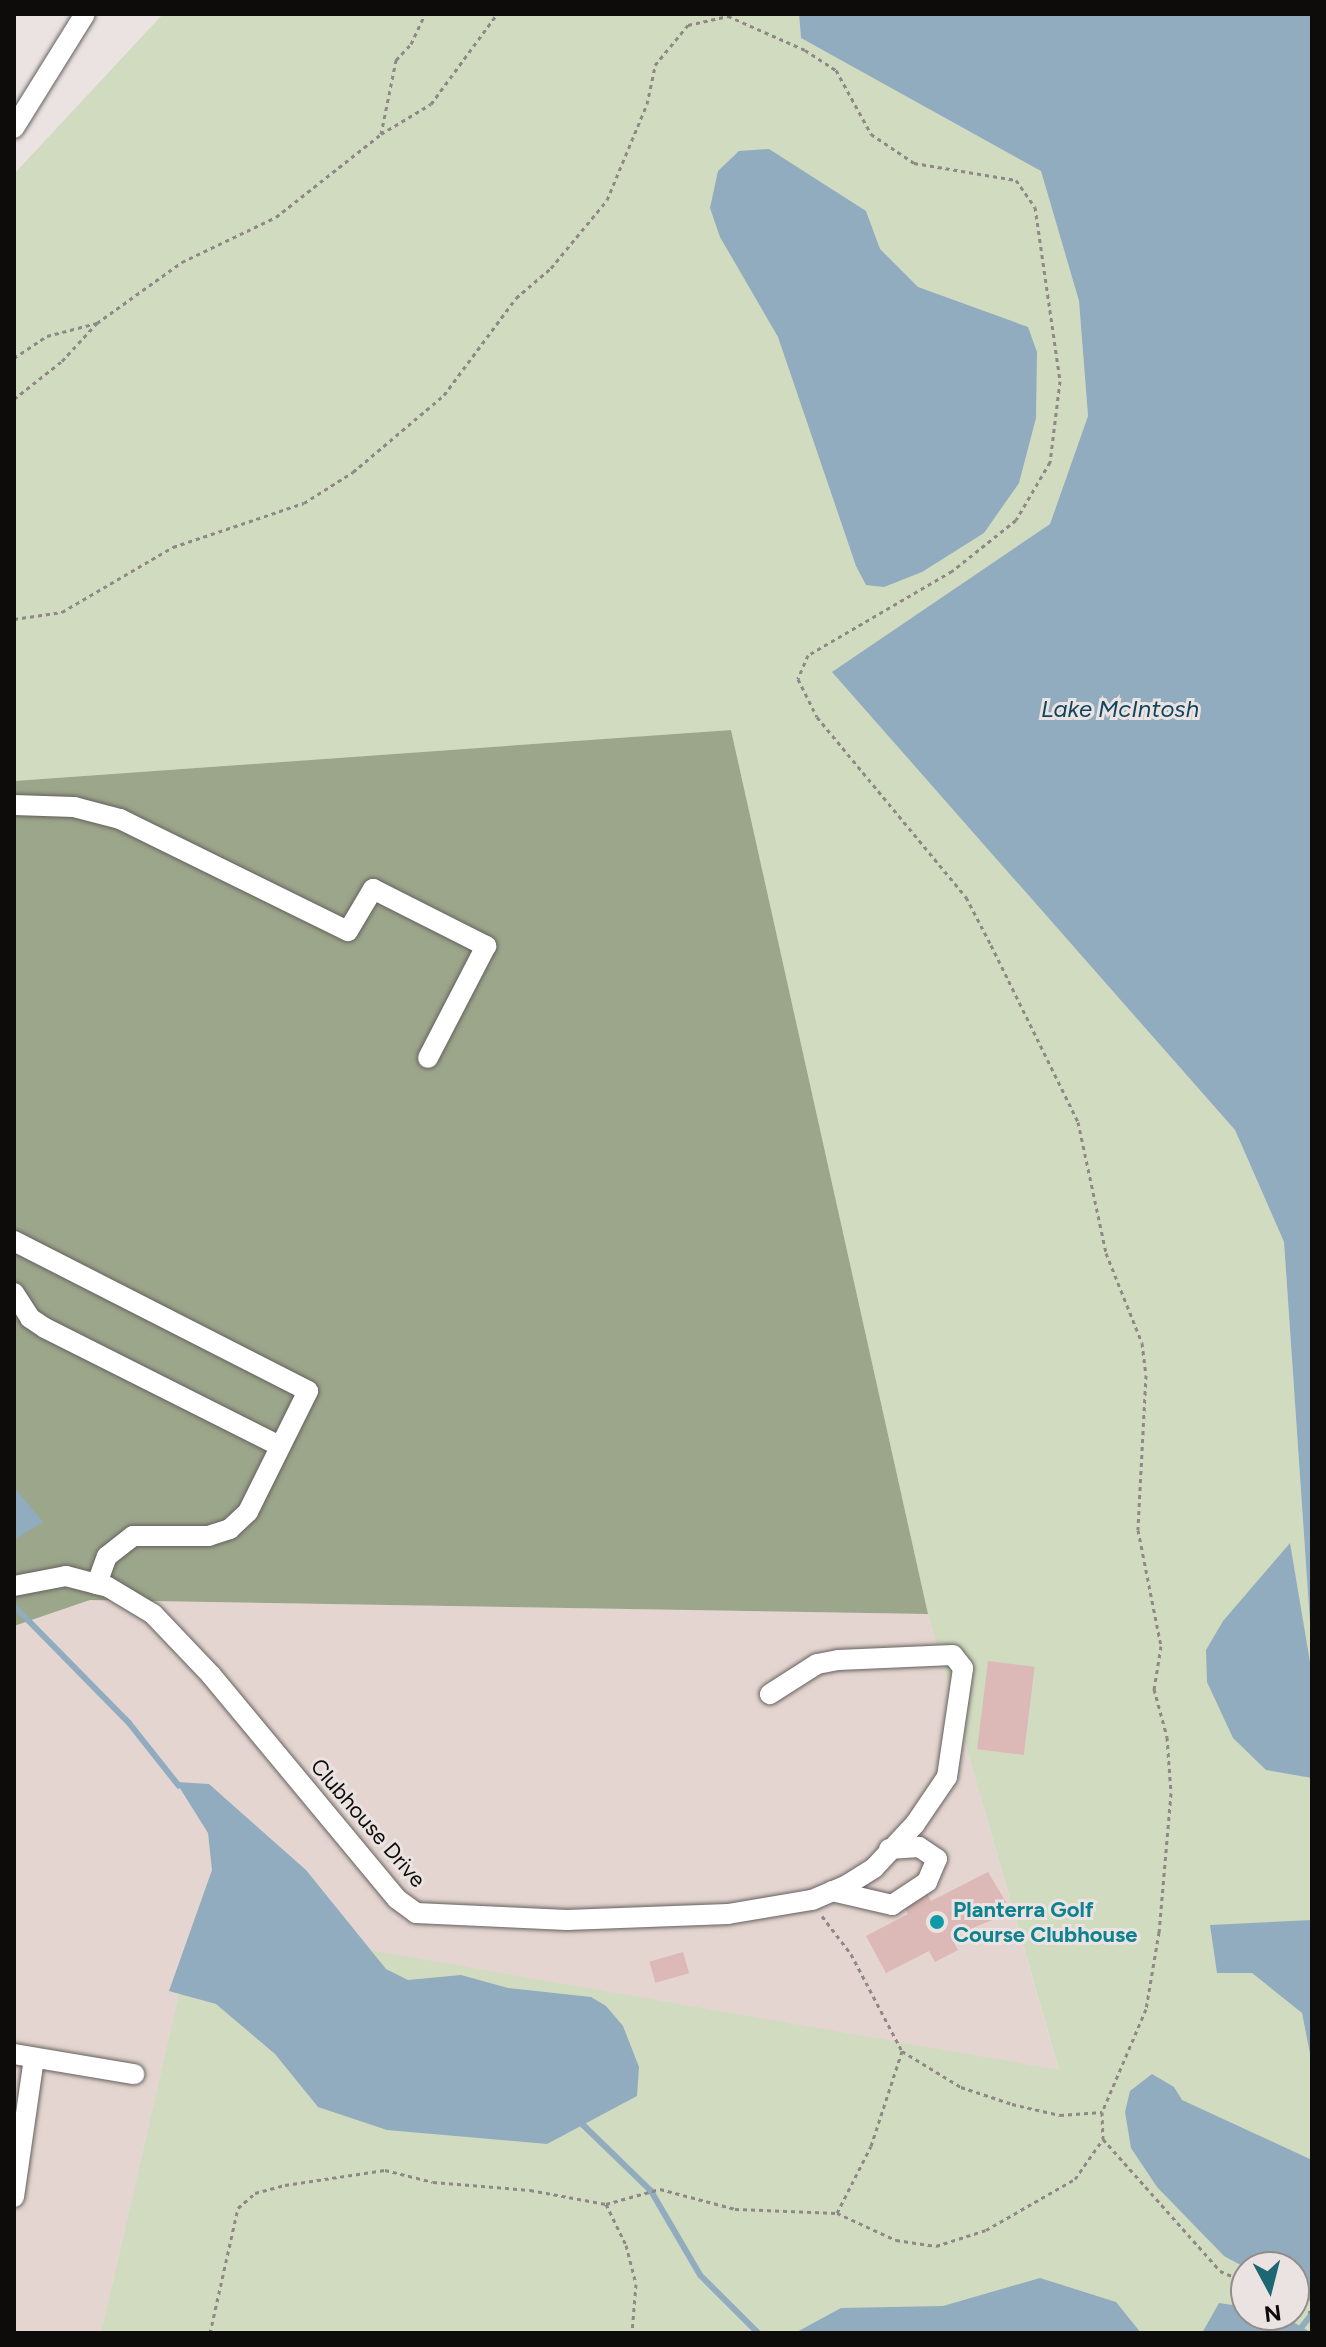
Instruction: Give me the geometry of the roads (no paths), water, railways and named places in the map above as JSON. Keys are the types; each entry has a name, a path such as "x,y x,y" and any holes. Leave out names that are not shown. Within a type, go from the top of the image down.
{"street":[{"path":"14,128 85,14"},
{"path":"14,805 74,807 120,819 348,931 373,889 486,946 428,1058"},
{"path":"14,1241 308,1391 248,1512 230,1529 209,1536 133,1536 107,1556 97,1584"},
{"path":"14,1293 30,1318 45,1328 280,1446"},
{"name":"Clubhouse Drive","path":"14,1586 66,1576 97,1584 153,1614 183,1643 397,1899 416,1913 567,1920 675,1917 812,1900 874,1868 915,1824 947,1777 963,1668 953,1655 838,1660 817,1664 770,1694"},
{"path":"832,1891 892,1905 927,1882 937,1859 919,1847 889,1849"},
{"path":"14,2197 24,2056 134,2074"}],"water":[{"name":"Lake McIntosh","path":"799,14 1312,14 1312,1652 1284,1242 1235,1130 832,672 1050,524 1088,416 1079,301 1041,171 801,38"},
{"path":"769,149 866,211 880,249 918,287 1028,327 1037,352 1036,418 1019,483 984,533 922,572 884,587 866,585 856,566 778,337 720,237 710,208 718,171 739,151"},
{"path":"14,1487 43,1522 14,1540"},
{"path":"1290,1543 1312,1674 1312,1778 1266,1770 1233,1738 1207,1682 1206,1650 1223,1621"},
{"path":"176,1782 209,1784 306,1870 386,1969 408,1980 461,1975 508,1988 591,1997 606,2006 623,2026 639,2067 637,2096 547,2144 387,2130 318,2107 275,2054 216,2004 169,1991 212,1870 208,1833"},
{"path":"1312,1920 1312,2064 1302,2013 1252,1973 1217,1973 1210,1925"},
{"path":"1152,2074 1174,2087 1182,2100 1312,2160 1312,2302 1310,2251 1230,2251 1230,2259 1157,2187 1131,2148 1125,2112 1130,2091"},
{"path":"1040,2278 1116,2302 1141,2333 795,2333 841,2308 943,2306"},
{"path":"1219,2303 1230,2305 1230,2331 1312,2333 1202,2333"}],"waterway":[{"path":"14,1606 129,1723 179,1786"},
{"path":"579,2121 651,2191 700,2275 758,2333"},
{"path":"1297,2333 1312,2314"}],"place":[{"name":"Planterra Golf Course Clubhouse","path":"937,1922"}]}
